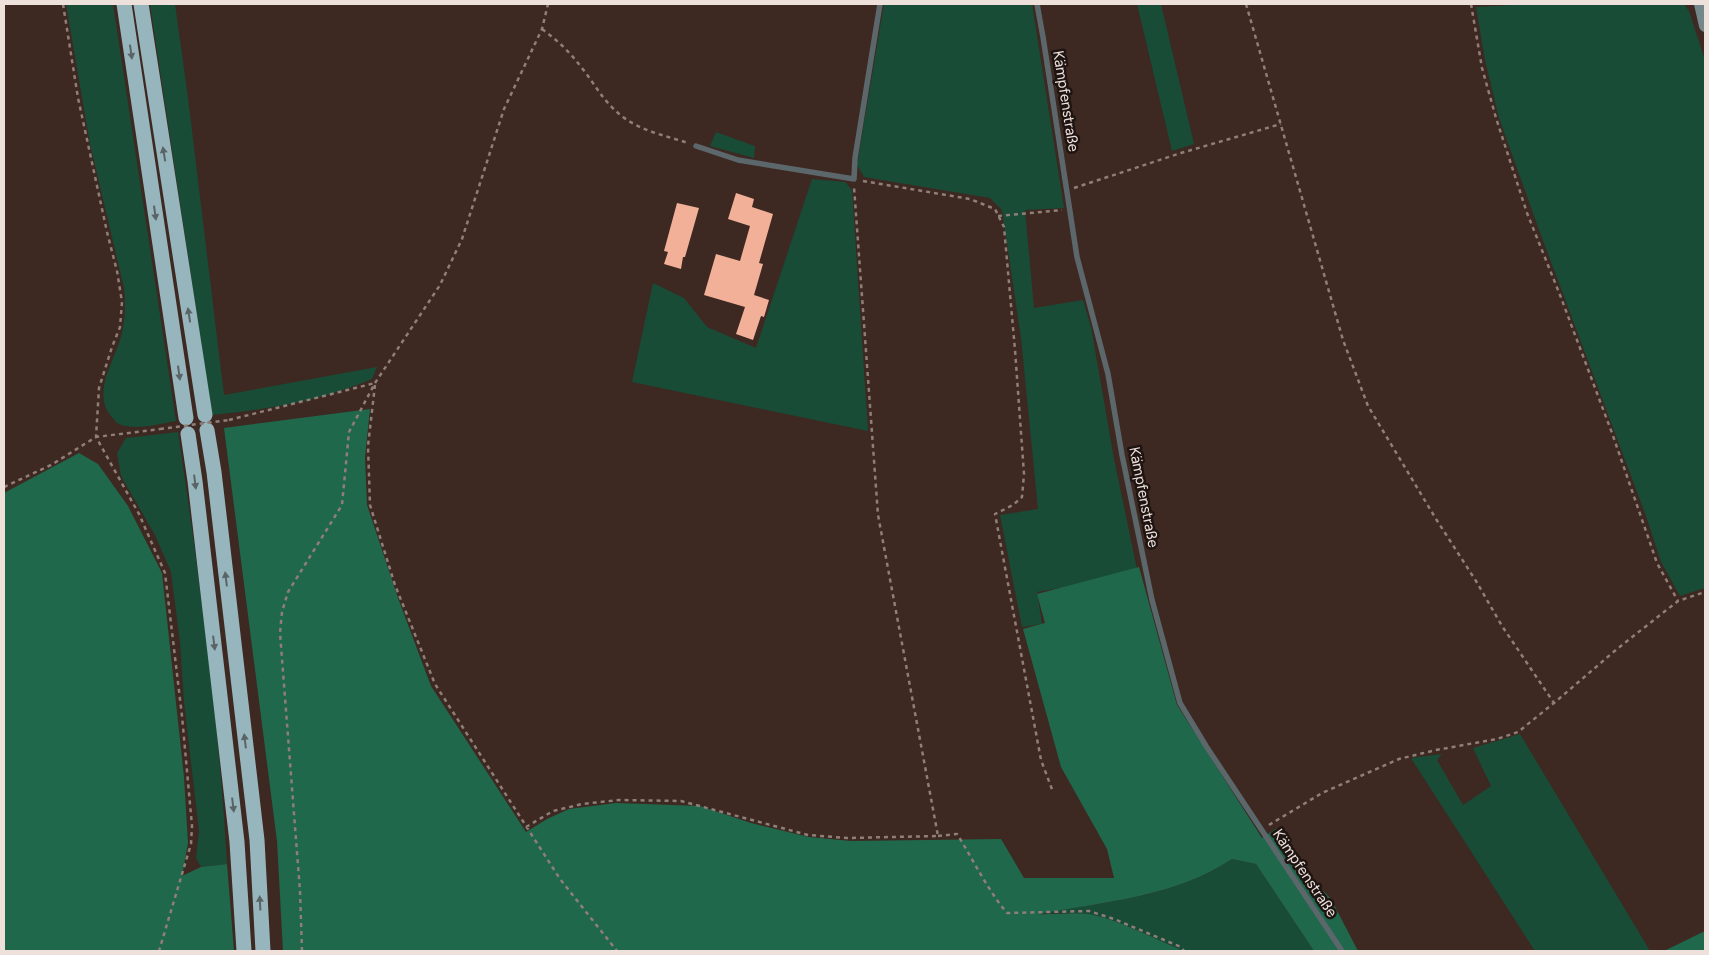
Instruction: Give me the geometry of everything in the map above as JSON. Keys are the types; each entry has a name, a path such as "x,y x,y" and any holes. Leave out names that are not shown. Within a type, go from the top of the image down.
{"highway":[{"path":"124,4 186,418"},
{"path":"141,4 214,472 257,840 263,951"},
{"path":"188,434 237,842 244,951"}],"street":[{"path":"1699,6 1705,26"}],"lane":[{"path":"696,146 738,160 854,179 855,158 880,4"},
{"name":"Kämpfenstraße","path":"1037,4 1068,190 1077,257 1108,374 1122,455 1152,600 1180,703 1206,746 1342,951"}],"path":[{"path":"63,4 78,98 117,271 122,302 120,327 99,388 96,437 139,514 165,573 182,716 192,826 191,844 159,951"},
{"path":"302,951 300,891 280,633 282,612 288,592 342,505 349,432 375,383 440,285 462,239 504,109 542,29 548,4"},
{"path":"1246,4 1343,340 1368,406 1502,626 1554,704"},
{"path":"1471,4 1482,68 1527,213 1608,424 1657,563 1678,601"},
{"path":"542,29 562,44 583,68 603,98 624,118 649,130 696,146"},
{"path":"1068,190 1181,153 1281,124"},
{"path":"938,836 878,515 854,179 970,199 995,209 1004,227 1024,474 1022,497 995,514 1042,760 1054,792"},
{"path":"998,216 1070,209"},
{"path":"4,487 51,465 96,437 229,420 375,383"},
{"path":"375,383 368,446 370,505 394,585 435,684 560,879 617,951"},
{"path":"1261,829 1322,793 1399,759 1497,739 1518,732 1554,704 1617,649 1678,601 1705,592"},
{"path":"526,826 553,811 582,804 619,800 681,802 808,835 847,838 957,834 975,862 994,898 1007,913 1089,911 1181,947 1184,951"}],"green space":[{"path":"66,4 113,4 176,421 147,426 126,426 116,422 105,407 103,397 104,386 122,333 125,294 90,144"},
{"path":"150,4 175,4 224,395 377,367 372,379 312,399 254,410 212,415"},
{"path":"884,4 1032,4 1064,208 1025,210 1034,308 1083,300 1091,327 1114,459 1138,574 1037,592 1042,624 1022,627 1000,515 1038,509 1021,338 1002,210 990,198 864,177 857,165"},
{"path":"1137,4 1161,4 1194,144 1172,151"},
{"path":"1533,4 1684,4 1689,11 1705,60 1705,588 1680,596 1661,562 1646,516 1499,118 1485,60 1476,7"},
{"path":"716,132 755,146 754,158 710,146"},
{"path":"812,179 845,182 852,190 868,431 632,382 653,283 684,298 707,327 756,348"},
{"path":"370,409 365,457 367,505 398,598 431,686 526,832 547,819 569,809 616,803 700,806 751,823 809,837 851,841 1001,839 1024,878 1114,878 1107,849 1061,767 1023,629 1045,623 1037,594 1139,567 1177,705 1262,838 1277,828 1299,865 1331,899 1358,951 1314,951 1256,864 1232,859 1210,872 1163,890 1038,914 1082,913 1099,916 1134,929 1181,951 283,951 277,841 224,428"},
{"path":"178,432 214,702 227,864 201,867 196,858 199,831 171,572 155,535 121,476 117,453 126,438"},
{"path":"79,453 98,464 128,506 162,573 184,777 188,843 182,876 201,867 227,864 234,951 4,951 4,493"},
{"path":"1520,734 1650,951 1535,951 1411,758 1442,754 1437,760 1463,805 1491,786 1473,748"},
{"path":"1232,859 1256,864 1314,951 1181,951 1133,928 1098,916 1073,913 1032,914 1110,902 1161,891 1210,872"},
{"path":"1705,931 1705,951 1664,951"}],"building":[{"path":"736,193 754,199 752,207 773,214 759,263 763,264 754,295 769,300 764,317 761,316 753,340 736,334 745,307 704,295 716,254 740,261 750,226 728,219"},
{"path":"677,203 699,208 681,269 664,264 668,252 664,251"}]}
